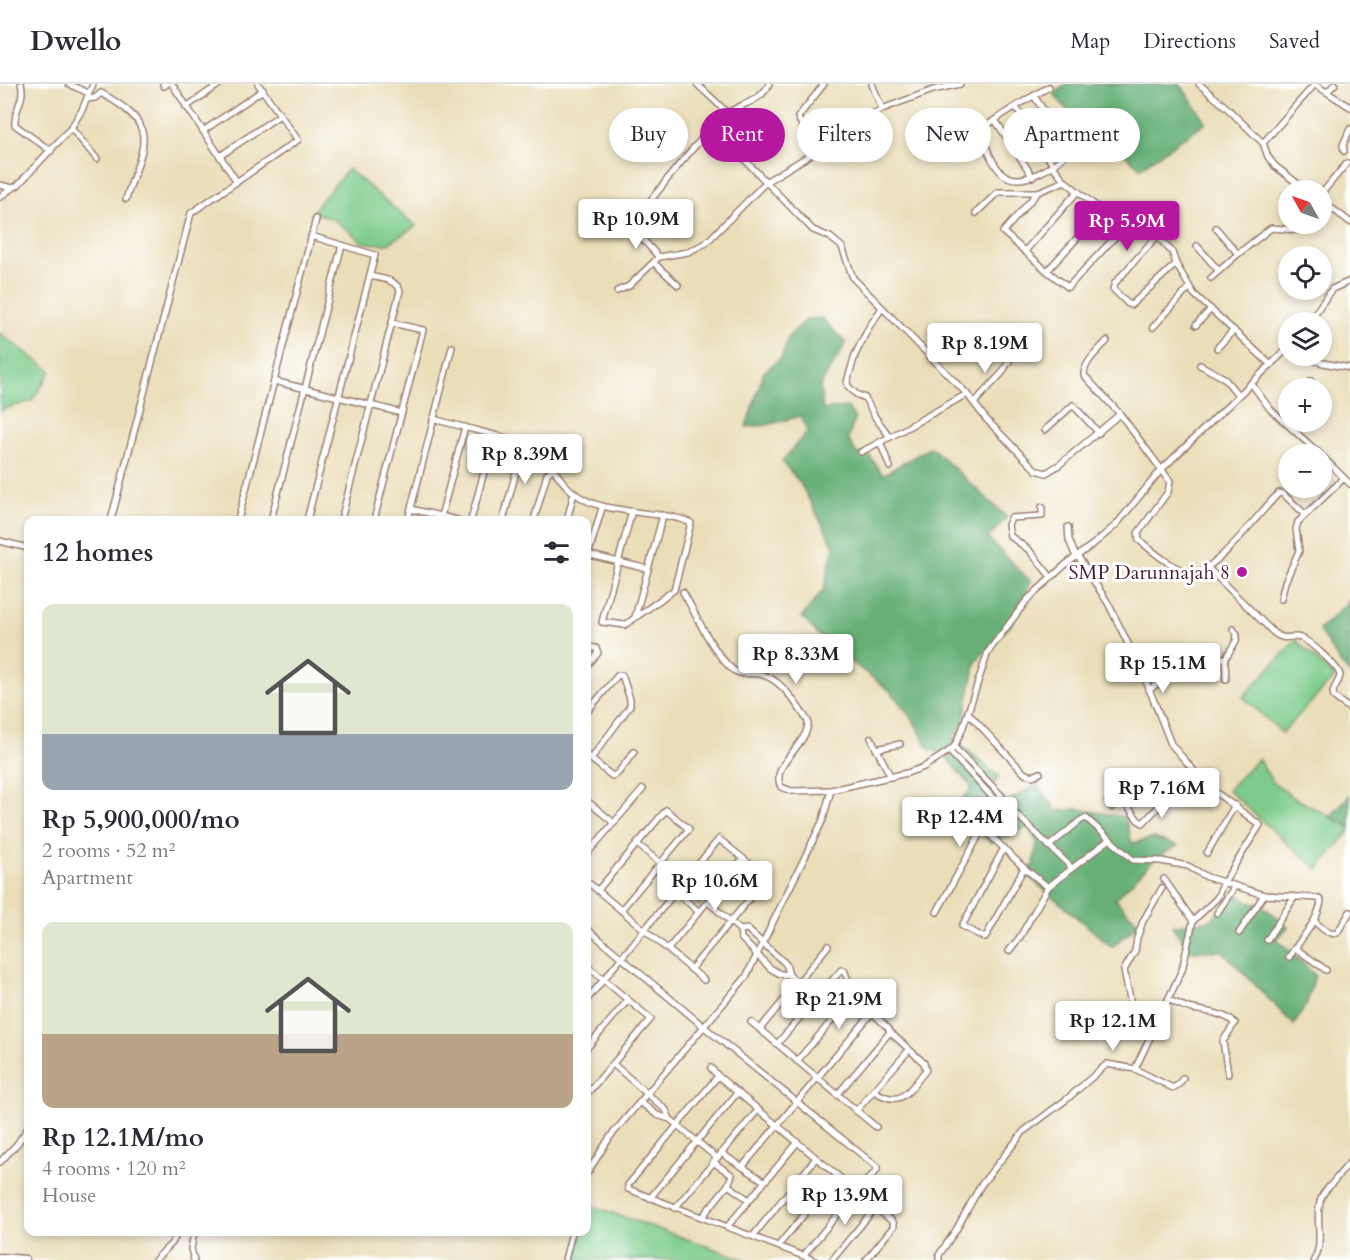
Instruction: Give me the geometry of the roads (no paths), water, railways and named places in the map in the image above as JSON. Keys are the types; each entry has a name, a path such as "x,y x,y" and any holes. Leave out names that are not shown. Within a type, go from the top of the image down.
{"main road":[{"path":"0,1258 25,1260"}],"street":[{"path":"21,84 23,88 14,118 15,125 51,151"},
{"path":"69,84 95,98 101,93 115,101 141,125 144,132 138,168 126,199"},
{"path":"0,197 17,186 71,128 93,84"},
{"path":"172,84 237,182"},
{"path":"186,106 220,84"},
{"path":"112,516 191,213 298,140 258,84"},
{"path":"697,84 720,108"},
{"path":"739,108 754,101 769,84"},
{"path":"805,108 824,84"},
{"path":"872,84 882,108"},
{"path":"885,108 933,90 957,84"},
{"path":"1263,143 1314,84 1350,107"},
{"path":"1327,92 1335,84"},
{"path":"1202,85 1263,143 1271,162 1294,180"},
{"path":"1034,96 1054,126 1067,151 1066,156 1055,168 1033,177 1008,177 993,160 980,132 995,120 1016,107 1034,96 1049,87"},
{"path":"203,131 263,90"},
{"path":"1016,107 1063,178 1102,211 1134,218 1156,236 1172,252 1189,288 1271,365"},
{"path":"220,156 280,115"},
{"path":"995,120 1033,177"},
{"path":"71,128 97,159"},
{"path":"1344,152 1343,145 1350,129"},
{"path":"630,227 700,141"},
{"path":"748,162 813,230 831,237 842,248 853,278 975,403 986,419 1036,471 1043,473 1059,465 1120,414"},
{"path":"617,291 629,286 659,257 688,252 706,243 767,181 799,162"},
{"path":"1332,181 1347,163"},
{"path":"1063,178 1038,192 1003,232 1068,287 1134,218"},
{"path":"0,185 12,188"},
{"path":"1025,251 1078,191"},
{"path":"976,213 998,192 1038,192"},
{"path":"1332,210 1350,222"},
{"path":"1047,271 1102,211"},
{"path":"611,212 630,227 659,257"},
{"path":"239,516 316,219"},
{"path":"1216,228 1238,254"},
{"path":"1211,278 1270,228 1278,229"},
{"path":"308,516 375,255 311,236"},
{"path":"1156,236 1115,283 1113,289 1128,304 1131,304 1176,264"},
{"path":"272,516 342,245"},
{"path":"1197,246 1219,271"},
{"path":"654,263 678,285"},
{"path":"342,516 400,291 394,282 370,276"},
{"path":"1316,312 1330,291 1350,281"},
{"path":"1153,327 1189,288"},
{"path":"882,308 869,327 855,355 847,382 856,394 865,398 875,417 890,437"},
{"path":"1196,325 1211,309"},
{"path":"375,516 423,330 392,322"},
{"path":"1217,348 1234,330"},
{"path":"1107,341 1084,368 1084,375 1120,414 1170,481 1170,488 1138,533 1139,540 1170,564 1196,572 1227,550 1279,493 1305,514"},
{"path":"409,516 452,346"},
{"path":"975,403 1002,373 1012,356"},
{"path":"683,592 715,647 733,669 740,673 757,673 771,679 785,689 808,721 805,738 780,770 781,787 792,790 831,790 924,767 951,749 968,713 982,663 1027,600 1051,577 1116,525 1161,470 1278,359"},
{"path":"1200,365 1224,378 1238,395"},
{"path":"1332,365 1350,368"},
{"path":"274,381 402,413"},
{"path":"1251,383 1270,409 1278,414"},
{"path":"861,452 966,394"},
{"path":"1045,430 1073,405 1099,433"},
{"path":"434,419 543,449 552,469 574,493 602,508 632,511 663,515 689,521 692,525 674,590 625,626 602,622 632,511"},
{"path":"442,516 465,427"},
{"path":"1299,432 1311,444"},
{"path":"472,516 494,435"},
{"path":"880,442 890,467"},
{"path":"504,516 524,443"},
{"path":"1332,466 1350,484"},
{"path":"535,516 547,474 552,469"},
{"path":"1281,599 1288,574 1299,551 1297,526 1305,514 1344,478"},
{"path":"568,516 574,493"},
{"path":"1042,507 1042,516 1011,518 1008,530 1011,537 1033,553 1051,577"},
{"path":"591,544 602,508"},
{"path":"411,509 434,516"},
{"path":"635,617 663,515"},
{"path":"1068,527 1070,542 1076,556 1108,603 1149,690 1171,744 1207,786 1260,825 1224,882 1217,898 1193,921 1182,970 1136,1070"},
{"path":"0,541 24,547"},
{"path":"591,555 648,569"},
{"path":"1206,566 1280,638 1304,638 1335,666 1340,673 1340,678 1333,692 1334,696 1350,709"},
{"path":"1226,679 1225,659 1236,641 1237,634 1233,629"},
{"path":"591,648 596,648 598,653 591,661"},
{"path":"1149,690 1179,667 1192,677 1213,655 1225,659"},
{"path":"591,707 618,675 622,675 630,706 591,755"},
{"path":"968,713 1025,774 1033,776 1040,773"},
{"path":"871,738 891,777"},
{"path":"876,749 900,744"},
{"path":"951,749 1001,795 1008,806 1072,868"},
{"path":"951,749 997,802 1008,806"},
{"path":"591,759 609,774 615,775 634,752"},
{"path":"1108,802 1112,807 1149,779"},
{"path":"1122,800 1143,823 1180,784 1194,798 1198,798 1207,786"},
{"path":"591,849 643,789"},
{"path":"591,1167 610,1137 743,982 823,820 831,790"},
{"path":"937,912 1001,795"},
{"path":"591,804 614,823"},
{"path":"1207,853 1235,805"},
{"path":"598,890 666,810 689,829 621,910"},
{"path":"1049,846 1086,818 1133,860 1161,861 1188,866 1207,878 1264,895 1312,897 1322,901 1314,921 1289,957"},
{"path":"984,829 1024,868 1048,887"},
{"path":"591,995 719,839 760,872"},
{"path":"1009,951 1020,938 1048,887 1110,839"},
{"path":"637,844 684,882"},
{"path":"1004,848 962,926 985,938 1024,868"},
{"path":"668,949 743,859"},
{"path":"692,872 716,891"},
{"path":"1164,879 1193,921"},
{"path":"591,884 704,980"},
{"path":"1217,913 1236,886"},
{"path":"1155,1026 1131,1004 1124,970 1135,951 1143,921 1162,888"},
{"path":"692,969 756,891"},
{"path":"676,892 699,912"},
{"path":"1239,933 1264,895"},
{"path":"1267,940 1294,898"},
{"path":"708,902 740,930 741,938 776,973 789,975 818,998"},
{"path":"1314,921 1333,934 1350,912"},
{"path":"740,930 747,929 786,964 789,975"},
{"path":"591,932 877,1167 877,1170 804,1255"},
{"path":"760,1029 828,946"},
{"path":"1295,948 1326,970"},
{"path":"591,968 651,1019 591,1089"},
{"path":"777,1044 843,969 853,994 924,1063 926,1070 897,1100 885,1098 874,1091"},
{"path":"797,1061 853,994"},
{"path":"591,1043 628,1000"},
{"path":"1170,1000 1191,1009 1205,1010 1222,1016 1235,1023 1223,1041 1228,1074"},
{"path":"743,1166 872,1013"},
{"path":"751,1022 876,1127"},
{"path":"837,1095 890,1032"},
{"path":"856,1111 909,1050"},
{"path":"613,1064 666,1110 670,1119"},
{"path":"939,1260 939,1255 957,1230 981,1185 1024,1131 1067,1099 1107,1064 1136,1070 1173,1088 1183,1078"},
{"path":"711,1068 777,1127 894,1224 866,1260"},
{"path":"718,1076 627,1185 630,1191 814,1260"},
{"path":"650,1198 738,1092"},
{"path":"640,1102 657,1115 670,1119 732,1175 728,1185 702,1217"},
{"path":"675,1208 758,1110"},
{"path":"0,1162 24,1134"},
{"path":"727,1227 797,1143"},
{"path":"722,1153 764,1181"},
{"path":"753,1236 816,1158"},
{"path":"1314,1260 1319,1250 1317,1212 1320,1200 1350,1162"},
{"path":"778,1246 837,1175"},
{"path":"728,1185 749,1200"},
{"path":"832,1260 876,1207"},
{"path":"155,1260 176,1236"},
{"path":"193,1236 191,1249 194,1260"},
{"path":"565,1260 571,1236"}],"place":[{"name":"SMP Darunnajah 8","path":"1242,572"}]}
